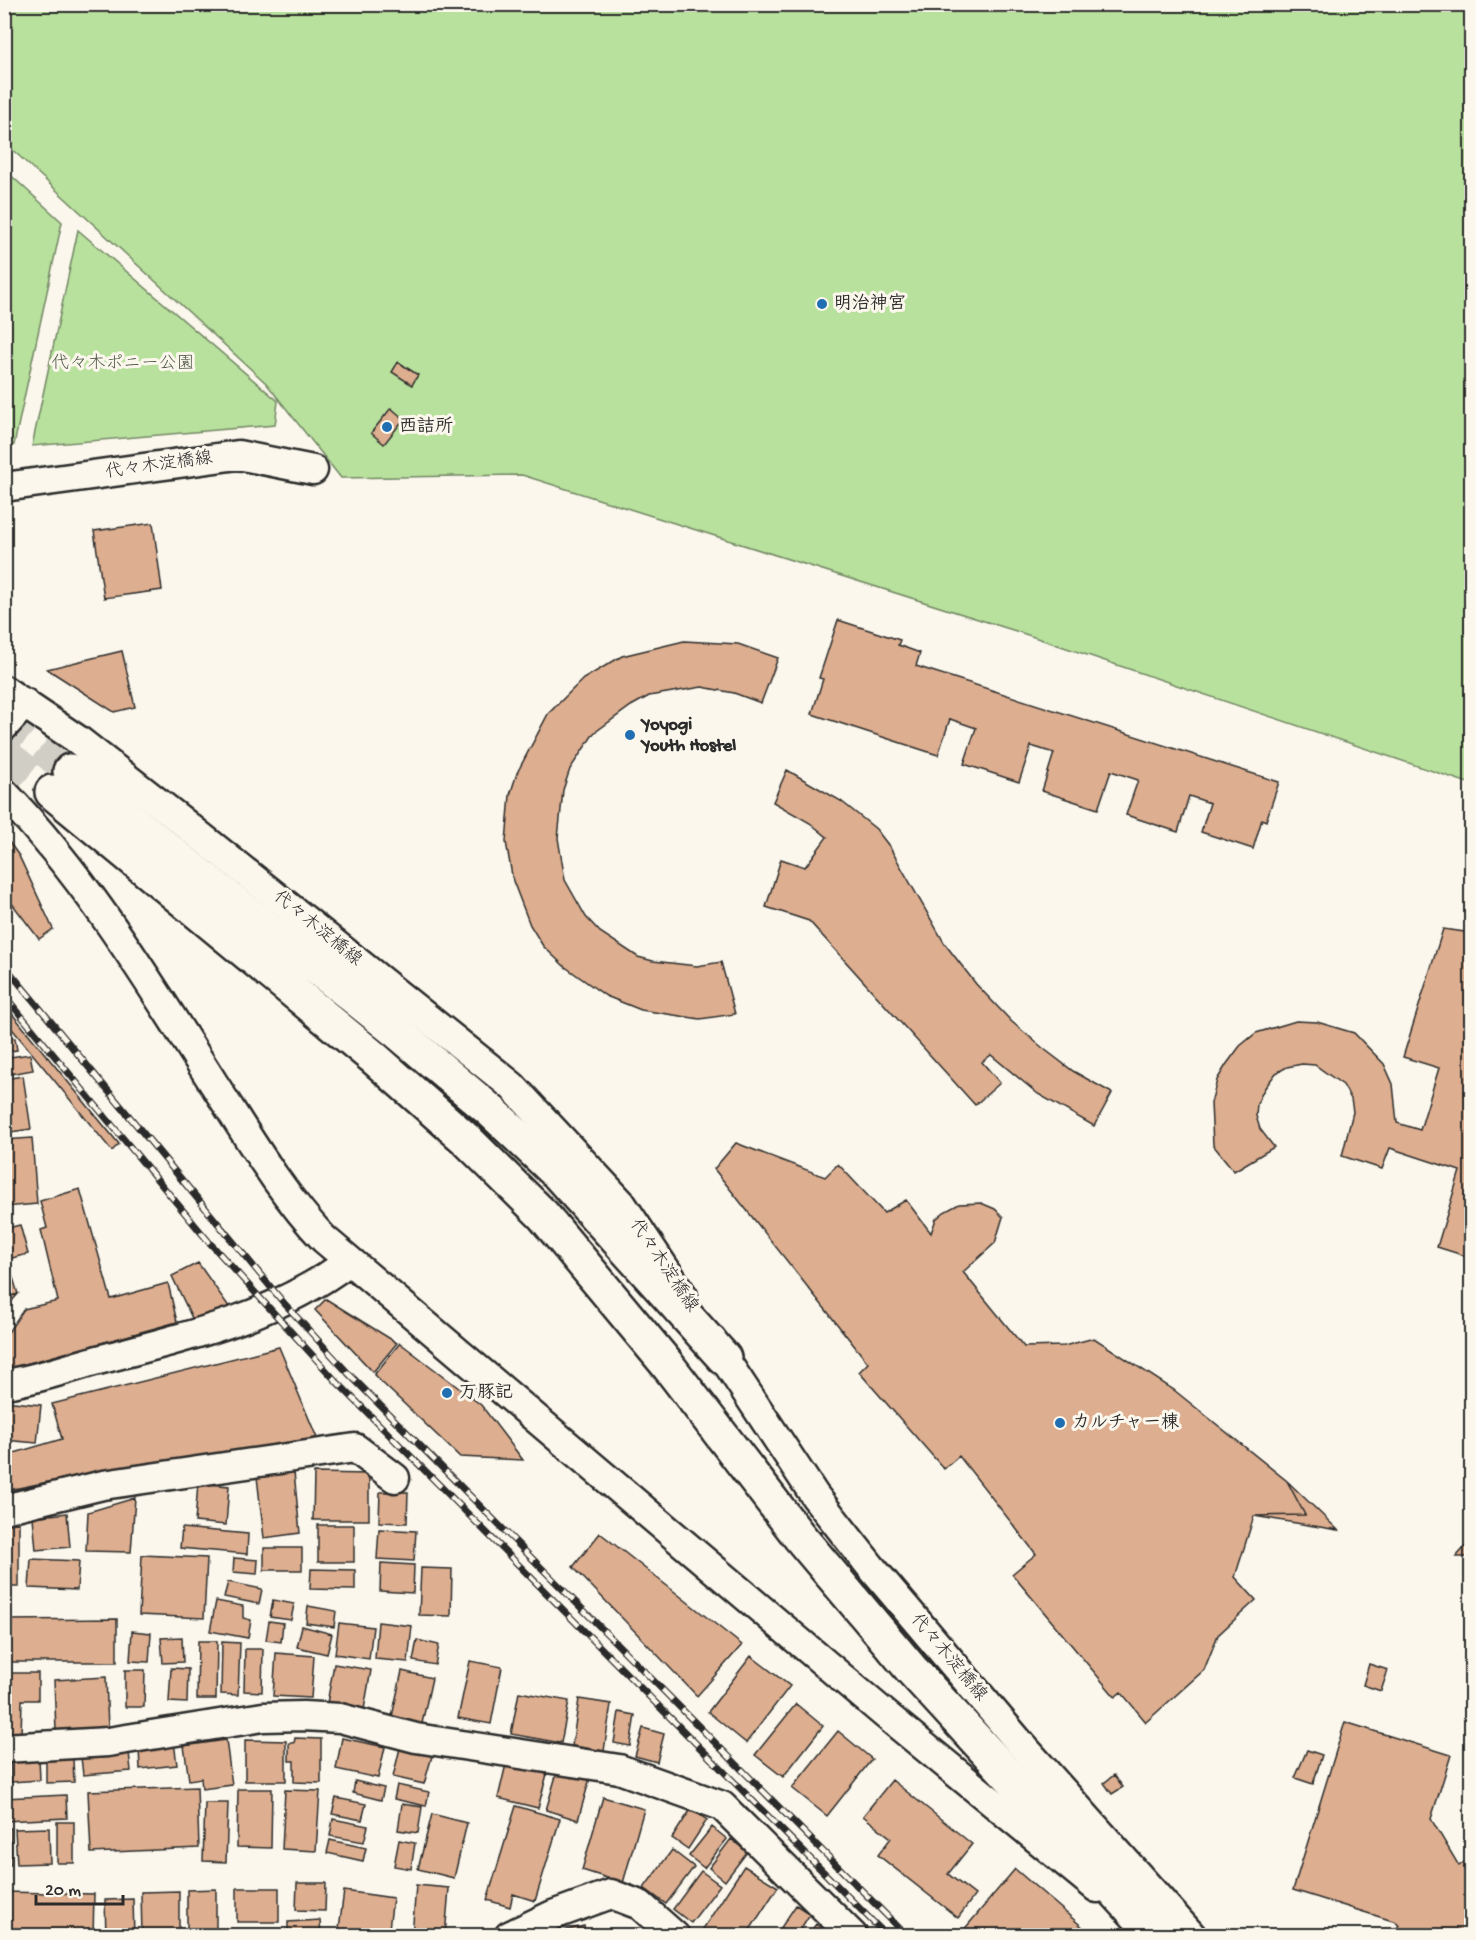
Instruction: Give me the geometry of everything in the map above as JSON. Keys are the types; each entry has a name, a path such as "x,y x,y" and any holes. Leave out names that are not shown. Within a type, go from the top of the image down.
{"highway":[{"path":"724,1358 558,1174 492,1112 395,1030 61,781 468,1141 543,1215 666,1363 799,1536 912,1670 1155,1935"}],"street":[{"name":"代々木淀橋線","path":"4,487 237,455 313,470"},
{"name":"代々木淀橋線","path":"4,726 15,697 78,740 512,1086 621,1203 815,1496 871,1567 1019,1742 1192,1935"},
{"path":"4,793 44,835 117,932 276,1182 324,1239 905,1730 1155,1935"},
{"path":"4,1384 230,1323 298,1295 349,1261"},
{"path":"4,1509 103,1485 355,1448 394,1478"},
{"path":"4,1748 108,1742 263,1716 303,1716 340,1718 416,1738 610,1767 722,1806 854,1935"},
{"path":"509,1935 553,1915 611,1894 640,1905 675,1935"}],"green space":[{"name":"明治神宮","path":"4,5 1471,5 1471,784 1019,632 522,475 341,478 266,383 5,143"},
{"path":"5,170 62,222 14,445 5,445"},
{"name":"代々木ポニー公園","path":"78,230 278,401 275,425 32,446"}],"building":[{"path":"398,362 418,375 412,385 392,372"},
{"name":"西詰所","path":"391,408 404,419 384,444 371,433"},
{"path":"153,523 162,590 104,598 94,531"},
{"path":"838,620 900,640 898,645 920,653 916,666 1279,782 1266,821 1262,819 1253,849 1201,832 1210,803 1189,796 1178,832 1126,815 1138,780 1111,771 1098,809 1042,791 1054,753 1031,746 1019,782 964,764 976,728 950,719 938,755 812,714 823,679 819,678"},
{"path":"684,641 738,644 778,658 761,703 734,693 702,687 649,696 631,706 594,733 570,769 563,790 558,838 565,880 586,917 600,932 638,957 653,961 697,966 721,962 735,1014 700,1019 641,1010 606,996 564,966 543,946 530,925 513,881 506,842 510,795 517,773 548,714 583,679 622,656"},
{"path":"122,651 135,707 114,712 47,669"},
{"path":"787,770 841,801 876,829 889,846 945,944 976,984 1012,1022 1044,1049 1073,1071 1112,1093 1094,1126 1038,1094 991,1055 982,1062 1000,1083 975,1105 809,921 766,907 781,859 805,867 827,837 810,823 773,802"},
{"path":"4,835 19,856 53,929 39,939 4,893"},
{"path":"1443,929 1472,933 1472,1258 1437,1247 1460,1171 1390,1148 1382,1169 1342,1156 1353,1112 1351,1099 1343,1085 1315,1065 1302,1064 1287,1067 1276,1073 1264,1089 1257,1104 1256,1116 1260,1129 1274,1147 1234,1171 1213,1145 1211,1103 1217,1080 1226,1065 1240,1046 1256,1033 1296,1021 1317,1022 1354,1033 1384,1064 1393,1084 1397,1123 1420,1130 1439,1068 1403,1057"},
{"path":"4,1004 119,1144 112,1151 4,1019"},
{"path":"15,1038 17,1050 4,1052 4,1039"},
{"path":"30,1054 33,1070 4,1075 4,1058"},
{"path":"23,1076 31,1129 4,1133 4,1079"},
{"path":"32,1138 37,1204 4,1207 4,1140"},
{"name":"カルチャー棟","path":"736,1143 825,1177 838,1164 884,1213 906,1200 931,1233 936,1219 959,1204 981,1203 995,1209 1003,1217 995,1243 963,1272 1024,1347 1064,1346 1094,1338 1174,1390 1287,1481 1305,1515 1254,1516 1235,1577 1256,1600 1218,1635 1204,1670 1146,1722 1121,1692 1115,1697 1012,1574 1036,1554 959,1456 944,1469 859,1372 868,1363 714,1169"},
{"path":"80,1189 111,1299 168,1283 177,1322 4,1370 4,1338 24,1309 58,1301 41,1230 47,1228 40,1201"},
{"path":"20,1225 28,1254 4,1260 4,1229"},
{"path":"198,1263 230,1308 193,1320 172,1276"},
{"path":"10,1268 18,1294 4,1298 4,1270"},
{"path":"18,1294 4,1310 4,1298"},
{"path":"326,1299 397,1343 373,1372 315,1310"},
{"path":"400,1343 481,1405 523,1460 460,1457 374,1375"},
{"path":"279,1347 317,1438 82,1475 4,1491 4,1456 62,1439 52,1404"},
{"path":"4,1401 41,1405 37,1443 4,1440"},
{"path":"294,1472 300,1533 264,1538 257,1477"},
{"path":"314,1473 369,1474 369,1520 313,1520"},
{"path":"1287,1481 1338,1530 1254,1516 1305,1515"},
{"path":"198,1483 229,1486 226,1525 195,1522"},
{"path":"380,1492 408,1492 407,1523 379,1522"},
{"path":"135,1498 131,1552 86,1551 88,1512"},
{"path":"67,1513 70,1547 36,1550 33,1517"},
{"path":"19,1523 19,1587 4,1587 4,1524"},
{"path":"318,1525 354,1525 354,1562 318,1562"},
{"path":"182,1528 248,1534 247,1554 180,1548"},
{"path":"379,1529 416,1531 414,1561 377,1559"},
{"path":"600,1533 742,1645 697,1696 573,1567"},
{"path":"1472,1539 1472,1557 1456,1557"},
{"path":"264,1548 302,1548 302,1570 264,1570"},
{"path":"142,1555 207,1558 204,1618 139,1615"},
{"path":"234,1558 258,1560 257,1574 233,1572"},
{"path":"31,1559 79,1561 77,1590 29,1588"},
{"path":"381,1563 414,1565 413,1593 380,1591"},
{"path":"421,1568 452,1569 451,1616 419,1615"},
{"path":"311,1569 355,1570 355,1590 310,1589"},
{"path":"228,1582 262,1589 259,1604 224,1597"},
{"path":"273,1600 294,1604 291,1620 270,1617"},
{"path":"216,1601 243,1606 243,1618 251,1620 248,1638 210,1631"},
{"path":"308,1606 336,1611 334,1627 306,1623"},
{"path":"117,1619 117,1662 4,1662 4,1620"},
{"path":"269,1621 283,1623 281,1642 266,1640"},
{"path":"378,1622 412,1626 408,1662 375,1659"},
{"path":"339,1623 373,1627 369,1659 335,1654"},
{"path":"302,1626 332,1634 327,1654 297,1647"},
{"path":"132,1631 151,1633 149,1662 130,1661"},
{"path":"182,1637 183,1662 163,1663 161,1638"},
{"path":"417,1640 439,1645 435,1665 413,1661"},
{"path":"198,1641 217,1641 216,1699 197,1699"},
{"path":"222,1642 240,1643 238,1695 221,1694"},
{"path":"245,1649 263,1649 262,1692 244,1691"},
{"path":"276,1653 314,1656 311,1698 273,1696"},
{"path":"751,1656 790,1686 746,1743 708,1712"},
{"path":"470,1661 502,1667 491,1724 458,1718"},
{"path":"334,1664 371,1670 363,1715 326,1709"},
{"path":"1369,1664 1388,1670 1381,1691 1363,1685"},
{"path":"171,1668 188,1669 187,1703 169,1702"},
{"path":"125,1670 145,1670 144,1707 125,1707"},
{"path":"402,1671 432,1678 421,1728 391,1721"},
{"path":"4,1673 38,1673 38,1700 22,1700 21,1736 4,1736"},
{"path":"106,1677 108,1729 56,1731 54,1680"},
{"path":"519,1692 569,1701 561,1743 511,1734"},
{"path":"579,1699 611,1704 604,1751 572,1746"},
{"path":"796,1704 823,1726 783,1777 755,1755"},
{"path":"619,1712 635,1715 630,1746 614,1743"},
{"path":"1345,1722 1451,1755 1431,1819 1459,1866 1472,1856 1472,1936 1388,1936 1399,1926 1396,1922 1293,1890"},
{"path":"643,1728 664,1734 657,1762 635,1756"},
{"path":"838,1731 872,1759 827,1816 792,1788"},
{"path":"295,1738 321,1739 321,1783 294,1782 294,1761 289,1761 289,1743 294,1743"},
{"path":"342,1738 385,1747 378,1778 336,1769"},
{"path":"226,1740 232,1785 202,1789 201,1778 189,1780 184,1746"},
{"path":"245,1740 286,1741 286,1781 245,1781"},
{"path":"174,1742 177,1765 140,1769 139,1748"},
{"path":"400,1748 432,1756 424,1784 393,1777"},
{"path":"1307,1750 1322,1755 1313,1784 1295,1778"},
{"path":"129,1752 131,1771 83,1775 81,1757"},
{"path":"39,1758 40,1780 11,1782 10,1759"},
{"path":"73,1759 74,1782 46,1783 46,1760"},
{"path":"506,1764 547,1774 538,1808 498,1798"},
{"path":"558,1769 590,1778 578,1820 546,1810"},
{"path":"1114,1775 1123,1787 1112,1794 1104,1783"},
{"path":"892,1780 972,1844 948,1874 975,1895 958,1918 878,1855 891,1838 863,1816"},
{"path":"355,1781 384,1788 381,1800 353,1793"},
{"path":"397,1785 429,1792 426,1806 394,1799"},
{"path":"197,1787 199,1848 91,1853 88,1791"},
{"path":"238,1789 272,1789 271,1848 237,1847"},
{"path":"285,1790 320,1791 316,1851 282,1849"},
{"path":"66,1795 67,1818 4,1821 4,1798"},
{"path":"603,1797 644,1809 623,1883 582,1870"},
{"path":"336,1798 366,1804 362,1820 332,1814"},
{"path":"205,1803 228,1803 226,1862 203,1861"},
{"path":"402,1804 422,1807 418,1833 398,1830"},
{"path":"516,1806 560,1819 535,1901 513,1894 510,1907 487,1900"},
{"path":"691,1809 707,1820 688,1849 672,1838"},
{"path":"432,1814 467,1823 454,1878 418,1869"},
{"path":"333,1819 368,1826 364,1842 330,1836"},
{"path":"57,1822 74,1822 74,1863 57,1863"},
{"path":"712,1827 727,1839 704,1868 689,1856"},
{"path":"4,1828 11,1828 11,1865 4,1865"},
{"path":"49,1828 50,1863 17,1864 15,1829"},
{"path":"731,1839 747,1852 725,1881 709,1868"},
{"path":"330,1840 366,1848 363,1861 327,1853"},
{"path":"399,1840 415,1843 411,1869 394,1866"},
{"path":"672,1850 694,1867 666,1904 644,1888"},
{"path":"744,1866 778,1887 746,1936 706,1936 701,1932"},
{"path":"1015,1869 1093,1936 965,1936 962,1932"},
{"path":"701,1871 720,1885 691,1923 673,1909"},
{"path":"297,1883 326,1883 325,1911 296,1910"},
{"path":"416,1885 449,1888 445,1936 412,1936"},
{"path":"237,1888 279,1888 279,1922 237,1922"},
{"path":"216,1889 216,1936 187,1936 187,1890"},
{"path":"179,1891 179,1936 142,1936 141,1892"},
{"path":"344,1891 393,1898 388,1936 338,1936"},
{"path":"4,1892 94,1894 93,1936 4,1936"},
{"path":"133,1899 134,1936 106,1936 105,1900"},
{"path":"796,1905 810,1914 796,1936 790,1936 780,1929"},
{"path":"320,1920 321,1936 288,1936 288,1922"},
{"path":"816,1924 827,1933 824,1936 807,1936"},
{"path":"584,1926 587,1936 552,1936 551,1934"}],"tunnel":[{"path":"4,715 70,771"},
{"path":"4,754 52,792"}],"railway":[{"path":"4,965 283,1302 348,1373 907,1936"},
{"path":"4,995 209,1242 336,1381 887,1936"}],"place":[{"name":"明治神宮","path":"822,304"},
{"name":"西詰所","path":"387,427"},
{"name":"Yoyogi Youth Hostel","path":"630,735"},
{"name":"万豚記","path":"447,1393"},
{"name":"カルチャー棟","path":"1060,1423"}]}
